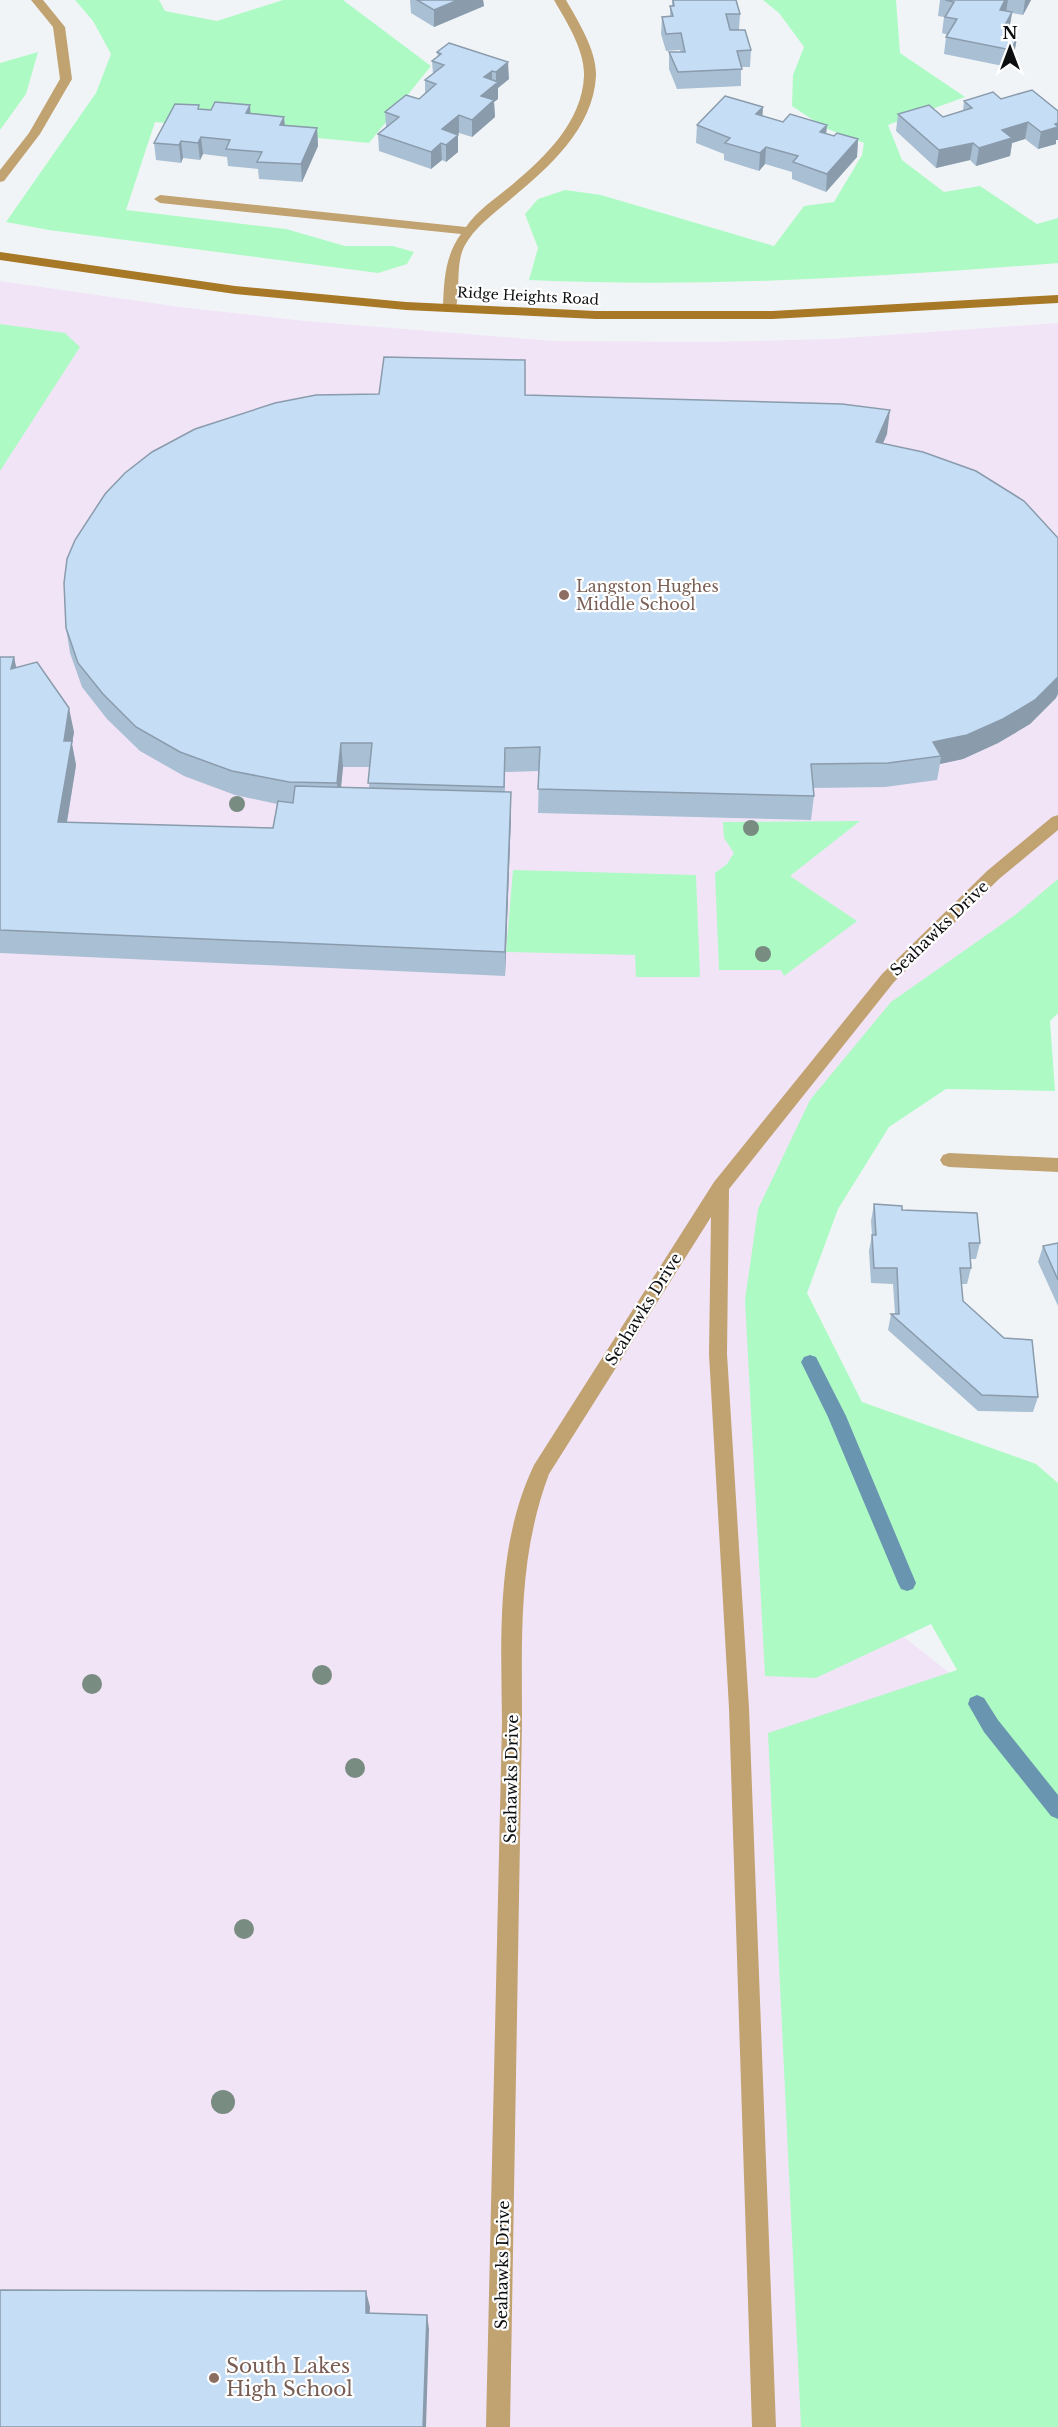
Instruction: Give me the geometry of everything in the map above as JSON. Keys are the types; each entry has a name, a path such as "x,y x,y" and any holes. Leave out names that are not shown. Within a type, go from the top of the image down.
{"street":[{"path":"0,178 34,134 66,79 59,27 37,0"},
{"path":"450,307 450,280 457,248 469,231 502,198 547,162 568,135 584,103 590,75 581,37 560,0"},
{"path":"160,199 469,231"},
{"name":"Ridge Heights Road","path":"0,256 235,290 367,303 596,315 772,315 916,309 1058,299"},
{"name":"Seahawks Drive","path":"498,2427 512,1722 511,1622 518,1551 524,1519 540,1471 720,1187 888,978 993,875 1058,821"},
{"path":"949,1160 1058,1165"},
{"path":"720,1187 718,1354 739,1708 764,2427"}],"shaded area":[{"path":"0,281 180,307 305,321 553,341 710,342 831,339 1058,323 1058,964 797,1192 832,1580 1058,1759 1058,2427 0,2427"}],"green space":[{"path":"75,0 159,0 165,11 217,21 283,0 343,0 431,66 369,143 155,122 126,210 286,229 345,246 393,246 414,252 407,264 378,273 49,230 6,222 96,93 111,54 93,21"},
{"path":"763,0 896,0 900,53 965,97 888,125 902,160 944,192 980,186 1037,224 1058,218 1058,263 794,280 661,283 529,280 538,248 525,214 538,199 565,190 601,195 774,246 804,206 834,202 862,155 864,143 825,128 792,106 793,75 804,47 779,13"},
{"path":"38,52 26,94 0,130 0,63"},
{"path":"0,324 65,333 80,347 0,471"},
{"path":"860,821 790,876 857,921 784,976 781,970 719,970 715,873 727,864 734,853 724,838 723,822"},
{"path":"513,870 696,875 700,977 636,977 635,955 506,952"},
{"path":"1058,879 1058,1013 1050,1021 1055,1091 946,1089 889,1127 838,1209 807,1293 862,1402 1036,1464 1058,1483 1058,2427 801,2427 768,1733 957,1670 931,1624 816,1678 765,1676 745,1300 758,1209 810,1100 891,1002 1015,915"}],"building":[{"path":"417,0 458,0 434,10"},
{"path":"673,0 736,0 740,14 726,14 730,30 745,30 751,50 737,51 742,69 678,72 669,52 685,52 681,33 666,34 662,17 673,16 670,6 674,6"},
{"path":"945,0 1005,0 1000,10 1012,12 1004,27 1014,29 1010,36 1017,38 1011,50 946,37 957,19 945,17 954,2"},
{"path":"449,43 508,62 496,72 492,71 484,77 498,82 481,96 494,100 472,120 459,115 442,129 458,135 446,145 441,143 431,152 378,134 399,117 385,112 406,95 419,99 436,84 425,80 444,65 432,61 441,54 437,52"},
{"path":"1032,90 1058,111 1058,123 1055,124 1058,127 1041,132 1028,122 1002,130 1012,138 979,148 973,143 939,150 898,114 929,105 943,117 972,108 964,101 993,92 1001,99"},
{"path":"725,96 763,107 756,114 783,122 790,114 827,125 820,132 834,136 837,133 858,139 827,174 793,162 798,156 766,147 760,153 725,143 730,138 697,125"},
{"path":"215,102 250,105 246,113 284,117 280,125 317,128 301,164 257,162 262,152 226,149 230,140 201,137 198,143 181,141 179,145 154,143 175,104 199,105 198,109 211,110"},
{"name":"Langston Hughes Middle School","path":"384,357 525,360 525,395 842,404 890,410 876,442 923,452 976,471 1024,501 1058,538 1058,677 1035,700 1003,719 967,735 933,742 941,756 888,763 811,764 814,796 538,789 540,747 505,748 504,787 368,783 372,743 341,743 337,783 289,782 232,771 180,752 136,727 103,694 78,663 66,628 64,583 67,559 75,540 105,494 125,473 152,452 195,429 275,403 316,395 379,394"},
{"path":"0,657 14,657 11,669 37,662 69,708 64,741 72,741 58,822 273,828 278,801 293,803 295,786 511,792 505,952 0,930"},
{"path":"874,1204 902,1206 902,1210 977,1213 980,1243 969,1243 971,1268 960,1268 963,1301 1004,1338 1032,1340 1038,1397 982,1395 891,1314 899,1314 897,1268 874,1268 872,1235 876,1235"},
{"path":"1058,1243 1058,1280 1043,1246"},
{"name":"South Lakes High School","path":"0,2290 366,2291 366,2313 427,2315 423,2427 0,2427"}],"waterway":[{"path":"810,1362 837,1416 907,1583"},
{"path":"977,1704 991,1726 1058,1810"}],"place":[{"name":"Langston Hughes Middle School","path":"564,595"},
{"name":"South Lakes High School","path":"214,2378"}]}
